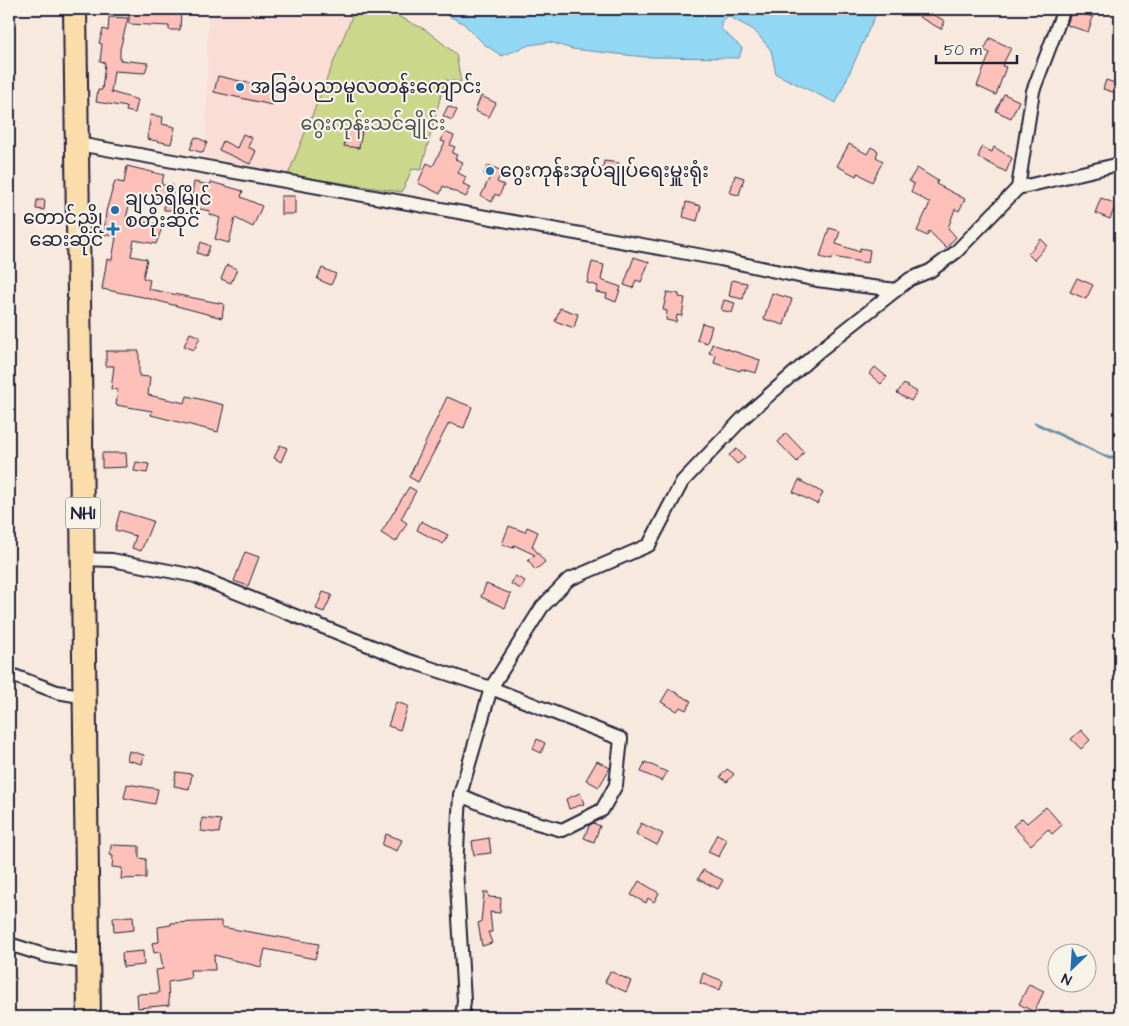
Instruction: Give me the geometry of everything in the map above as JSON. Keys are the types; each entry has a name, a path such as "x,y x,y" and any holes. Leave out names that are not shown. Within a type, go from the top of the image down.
{"highway":[{"name":"NH1","path":"75,9 82,559 90,962 89,1017"}],"street":[{"path":"1018,188 1033,91 1064,9"},
{"path":"78,144 710,257 817,280 896,290"},
{"path":"462,1017 464,1001 456,868 460,795 491,688 542,606 568,580 649,545 682,482 744,417 819,351 910,279 930,271 956,252 1018,188 1120,164"},
{"path":"82,559 112,560 195,576 406,660 491,688 621,739 616,785 602,810 562,830 505,814 460,795"},
{"path":"9,675 57,692 86,697"},
{"path":"9,944 47,956 90,962"}],"shaded area":[{"path":"208,9 355,9 288,175 206,157"}],"green space":[{"name":"ဂွေးကုန်းသင်ချိုင်း","path":"355,9 383,9 426,30 456,54 461,82 445,80 421,170 412,169 402,192 288,175"}],"water":[{"path":"434,9 878,9 836,103 776,74 771,50 754,30 728,16 721,22 721,29 742,48 739,58 645,57 572,49 550,42 529,45 502,56 484,44 463,23"}],"building":[{"path":"129,9 181,11 180,30 169,30 169,26 129,24"},
{"path":"923,9 945,21 941,29 919,17"},
{"path":"1072,10 1093,17 1088,32 1067,25"},
{"path":"109,17 128,18 120,49 120,60 148,63 145,73 114,71 111,92 138,100 135,113 126,111 127,107 96,102 98,90 102,90 105,63 100,62 102,44 99,43 103,29 108,31"},
{"path":"990,38 1011,48 1002,66 1006,67 996,95 977,86 990,53 984,50"},
{"path":"218,76 275,89 272,105 214,92"},
{"path":"1106,80 1118,84 1116,93 1103,89"},
{"path":"1004,94 1019,101 1011,118 996,111"},
{"path":"481,96 496,103 489,117 475,111"},
{"path":"448,106 457,110 452,120 443,116"},
{"path":"151,115 163,117 162,124 175,127 171,144 147,139"},
{"path":"347,129 362,131 359,148 344,146"},
{"path":"445,132 454,136 450,145 455,147 452,153 457,155 455,159 463,162 458,173 466,177 463,184 471,187 466,197 443,186 440,194 418,183 427,163 433,166 445,142 441,141"},
{"path":"243,134 252,138 248,147 256,151 250,164 219,150 223,141 237,148"},
{"path":"195,137 207,142 203,153 190,149"},
{"path":"849,144 867,154 871,147 878,151 876,157 883,161 872,182 858,173 856,176 837,166"},
{"path":"982,147 992,152 994,147 1012,158 1006,172 978,157"},
{"path":"604,161 619,163 616,176 602,173"},
{"path":"488,165 502,171 497,182 504,185 499,196 495,194 492,202 481,196 490,177 484,174"},
{"path":"127,166 164,175 161,185 173,185 172,210 164,210 164,199 144,194 141,202 131,197 126,219 163,225 156,244 134,240 131,256 147,259 143,278 150,280 148,289 224,304 222,318 143,297 102,289 107,259 112,260 116,237 104,234 106,211 115,181 124,183"},
{"path":"917,168 938,181 936,184 965,199 959,211 955,209 948,228 956,237 946,248 929,231 927,236 917,231 930,203 911,192 914,184 909,181"},
{"path":"735,175 744,178 739,195 730,193"},
{"path":"194,182 210,185 211,182 243,191 241,197 262,206 253,227 235,218 229,243 215,239 220,218 209,214 210,211 190,207"},
{"path":"281,196 295,196 295,214 281,214"},
{"path":"1101,198 1116,204 1110,219 1095,213"},
{"path":"37,200 45,200 44,210 36,209"},
{"path":"686,202 701,206 697,221 683,217"},
{"path":"829,228 840,231 836,244 860,252 860,248 870,250 868,263 832,257 831,260 820,257"},
{"path":"1041,239 1047,245 1034,260 1028,254"},
{"path":"201,242 210,246 206,256 197,253"},
{"path":"634,257 649,262 641,282 636,280 633,288 624,285"},
{"path":"592,262 604,265 601,280 621,287 616,302 606,298 607,294 596,292 598,286 587,283"},
{"path":"227,265 237,269 231,283 221,279"},
{"path":"322,268 336,274 331,285 317,279"},
{"path":"1077,278 1093,285 1086,299 1070,292"},
{"path":"732,280 747,283 743,299 729,296"},
{"path":"667,292 679,294 679,297 685,298 682,316 677,315 676,322 666,320 667,311 663,310"},
{"path":"772,293 792,299 784,325 764,319"},
{"path":"724,300 735,303 732,313 721,310"},
{"path":"560,308 578,314 574,328 555,321"},
{"path":"702,323 712,326 707,343 697,340"},
{"path":"190,333 200,337 194,350 184,346"},
{"path":"712,344 760,360 756,373 741,369 740,371 714,363 716,355 709,353"},
{"path":"106,351 139,351 139,376 150,377 148,395 185,403 187,396 224,405 218,432 151,415 152,411 116,405 118,390 111,389 114,366 106,366"},
{"path":"875,367 887,377 881,384 869,374"},
{"path":"904,384 917,392 911,401 897,393"},
{"path":"447,397 472,407 464,428 449,423 418,482 409,477"},
{"path":"786,433 804,452 797,462 778,442"},
{"path":"280,445 287,448 281,462 274,458"},
{"path":"737,449 745,458 737,464 729,455"},
{"path":"102,453 126,453 127,467 102,468"},
{"path":"136,462 149,464 147,473 134,471"},
{"path":"799,480 823,493 817,504 793,492"},
{"path":"409,487 416,491 401,519 407,523 396,542 381,533"},
{"path":"120,511 153,521 141,551 132,548 136,536 115,530"},
{"path":"421,521 448,535 443,544 417,530"},
{"path":"509,526 525,532 527,527 538,532 532,546 545,562 535,570 528,560 535,555 514,545 513,548 502,544"},
{"path":"245,552 259,557 248,586 234,581"},
{"path":"515,576 525,581 521,589 511,584"},
{"path":"486,584 511,594 505,608 481,597"},
{"path":"323,592 332,595 324,612 316,609"},
{"path":"669,689 691,701 686,710 680,707 677,711 661,702"},
{"path":"396,702 408,706 400,730 388,726"},
{"path":"1081,730 1090,740 1081,749 1071,739"},
{"path":"537,739 545,743 541,753 533,749"},
{"path":"129,751 144,755 142,764 127,760"},
{"path":"597,761 610,768 599,787 586,780"},
{"path":"645,762 667,772 662,781 641,772"},
{"path":"727,769 734,774 727,782 720,777"},
{"path":"176,772 192,774 189,789 174,786"},
{"path":"127,784 158,789 155,804 124,798"},
{"path":"580,793 584,804 569,809 566,799"},
{"path":"1046,807 1062,825 1052,834 1048,829 1031,845 1013,826 1022,818 1027,823"},
{"path":"202,818 221,820 219,833 201,831"},
{"path":"593,823 600,826 594,842 584,838 589,826"},
{"path":"641,823 663,834 657,845 636,834"},
{"path":"386,834 402,840 397,851 382,845"},
{"path":"717,834 727,839 719,857 708,852"},
{"path":"489,838 491,853 474,855 472,841"},
{"path":"111,845 139,846 139,858 146,859 146,878 121,879 122,868 112,867"},
{"path":"703,870 723,880 718,889 698,879"},
{"path":"639,881 659,893 654,902 648,898 646,903 631,895"},
{"path":"484,892 488,892 489,897 501,898 500,913 490,912 492,932 488,932 492,943 482,946 478,923 481,922"},
{"path":"133,916 134,930 114,932 113,917"},
{"path":"221,921 221,927 319,944 315,959 265,949 261,967 214,955 215,970 190,970 191,978 168,982 169,1005 138,1008 137,994 159,993 156,970 163,969 160,952 154,953 152,943 159,942 158,927 171,925 171,923"},
{"path":"143,951 144,965 123,967 122,953"},
{"path":"610,971 631,981 626,992 605,982"},
{"path":"703,973 723,981 720,990 700,983"},
{"path":"1029,984 1044,991 1034,1012 1019,1004"}],"waterway":[{"path":"1035,423 1109,458 1120,458"}],"place":[{"name":"အခြခံပညာမူလတန်းကျောင်း","path":"240,87"},
{"name":"ဂွေးကုန်းအုပ်ချုပ်ရေးမှူးရုံး","path":"490,171"},
{"name":"ချယ်ရီမြိုင် စတိုးဆိုင်","path":"115,210"},
{"name":"တောင်ညို ဆေးဆိုင်","path":"113,229"}]}
